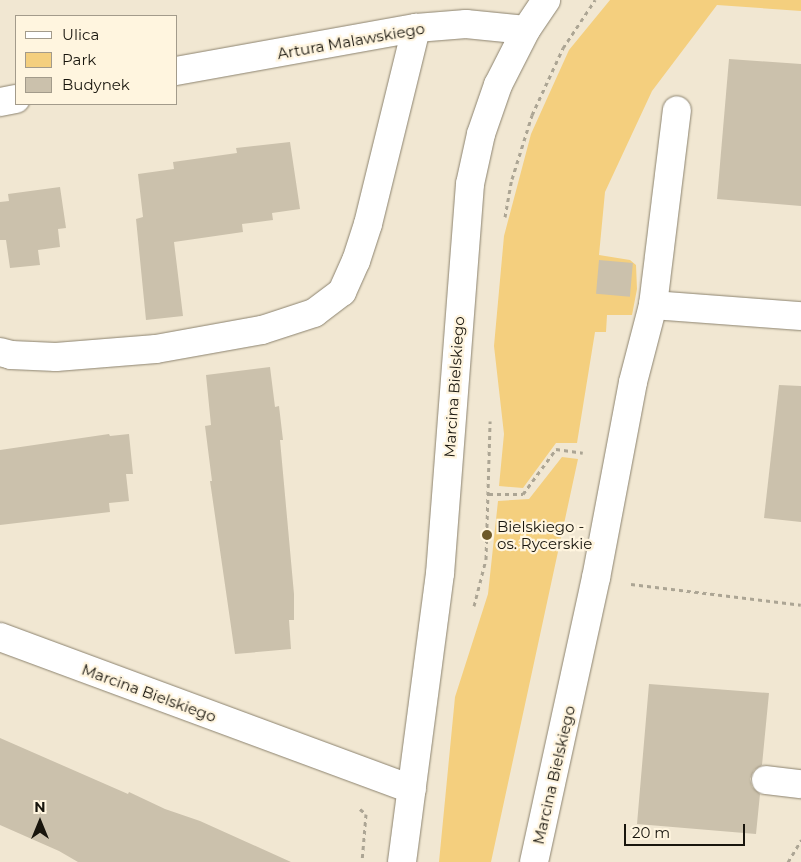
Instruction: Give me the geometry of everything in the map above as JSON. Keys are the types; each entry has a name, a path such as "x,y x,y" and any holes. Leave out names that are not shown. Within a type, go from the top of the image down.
{"street":[{"name":"Marcina Bielskiego","path":"402,862 440,574 470,184 481,134 498,85 526,30 546,0"},
{"name":"Artura Malawskiego","path":"178,71 416,28 466,24 526,30"},
{"path":"0,352 11,355 56,357 156,348 262,330 314,313 342,292 356,261 368,224 416,28"},
{"path":"0,102 15,99"},
{"name":"Marcina Bielskiego","path":"534,862 596,578 633,382 653,305 677,110"},
{"path":"653,305 801,316"},
{"name":"Marcina Bielskiego","path":"0,637 412,789"},
{"path":"766,780 801,784"}],"path":[{"path":"504,227 512,179 532,115 563,48 596,0"},
{"path":"471,616 486,559 491,432 488,413"},
{"path":"489,494 523,494 556,449 583,453"},
{"path":"624,583 801,605"},
{"path":"788,862 801,840"}],"green space":[{"path":"610,0 801,0 801,11 717,5 652,91 605,192 599,255 630,260 636,265 637,289 632,315 607,315 606,332 595,332 577,443 556,443 523,488 499,486 504,434 494,346 504,236 531,134 569,50"},
{"path":"562,457 578,459 491,862 439,862 455,697 488,594 498,501 529,499"}],"building":[{"path":"729,59 801,64 801,206 717,199"},
{"path":"290,142 300,209 272,213 273,220 242,224 243,232 174,242 183,316 146,320 136,219 143,217 138,174 174,169 173,162 237,153 236,148"},
{"path":"60,187 66,228 58,229 60,247 38,250 40,265 10,268 6,240 0,240 0,202 9,201 8,194"},
{"path":"599,260 633,263 630,297 596,294"},
{"path":"270,367 275,407 279,406 283,440 280,440 294,594 294,620 289,620 291,649 235,654 210,481 212,481 205,426 211,425 206,375"},
{"path":"779,385 801,386 801,522 764,518"},
{"path":"109,434 110,436 129,434 133,474 126,474 129,501 109,503 110,512 0,525 0,450"},
{"path":"649,684 769,693 762,765 754,770 750,779 752,787 760,794 756,834 637,824"},
{"path":"0,738 128,794 129,792 165,809 200,821 291,862 78,862 59,851 0,825"}],"place":[{"name":"Bielskiego - os. Rycerskie","path":"487,535"}]}
